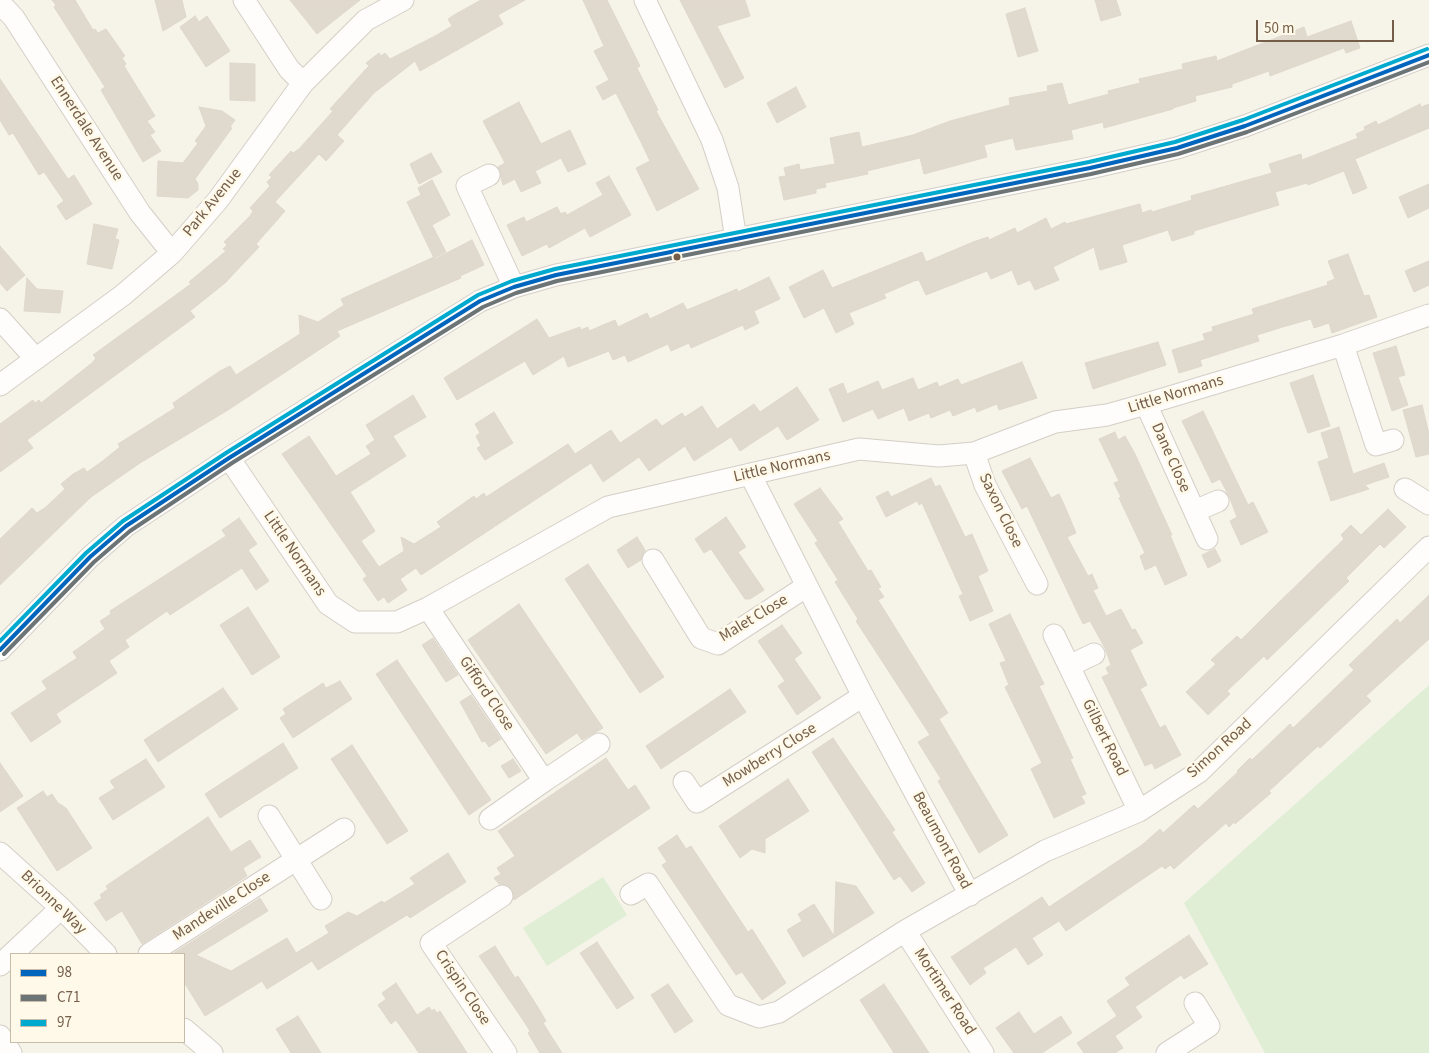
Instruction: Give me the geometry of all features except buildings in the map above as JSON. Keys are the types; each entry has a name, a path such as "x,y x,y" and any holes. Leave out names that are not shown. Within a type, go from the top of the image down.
{"street":[{"path":"244,0 289,69 303,83"},
{"name":"Park Avenue","path":"0,386 122,295 172,254 218,200 303,83 366,20 403,0"},
{"path":"645,0 712,140 728,188 736,240"},
{"name":"Ennerdale Avenue","path":"0,4 14,18 140,213 172,254"},
{"path":"0,650 90,558 126,526 229,458 480,301 514,287 556,275 736,240 1177,148 1246,126 1429,55"},
{"path":"489,175 467,186 514,287"},
{"name":"Little Normans","path":"229,458 328,604 355,622 396,622 428,608 608,506 859,449 940,456 974,453 1055,422 1107,415 1146,404 1342,345 1429,315"},
{"path":"0,319 36,359"},
{"path":"1342,345 1376,445 1393,440"},
{"name":"Dane Close","path":"1146,404 1207,539"},
{"name":"Saxon Close","path":"974,453 985,485 1026,576"},
{"name":"Beaumont Road","path":"631,894 648,884 728,1005 759,1017 779,1012 905,931 970,895 863,696 750,474"},
{"path":"1405,489 1429,504"},
{"name":"Dane Close","path":"1194,511 1218,500"},
{"name":"Simon Road","path":"970,895 1045,851 1140,811 1199,772 1429,548"},
{"name":"Malet Close","path":"653,560 701,638 718,644 807,586"},
{"name":"Gifford Close","path":"428,608 544,781"},
{"name":"Gilbert Road","path":"1054,636 1140,811"},
{"path":"1069,666 1094,654"},
{"name":"Mowberry Close","path":"684,782 697,802 863,696"},
{"path":"490,819 599,744"},
{"path":"268,816 321,900"},
{"name":"Mandeville Close","path":"151,953 344,829"},
{"name":"Brionne Way","path":"0,853 61,908 105,953"},
{"name":"Crispin Close","path":"502,896 432,943 506,1053"},
{"path":"13,953 61,908"},
{"name":"Mortimer Road","path":"905,931 984,1053"},
{"path":"0,965 10,956"},
{"path":"1167,1053 1209,1026 1195,1003"},
{"path":"185,1030 212,1053"}],"green space":[{"path":"1429,685 1429,1053 1265,1053 1184,903"},
{"path":"603,877 627,915 547,966 523,928"}],"transit line":[{"name":"97","path":"0,641 86,553 123,521 226,453 478,295 512,281 555,269 1089,162 1175,142 1243,120 1427,49"},
{"name":"98","path":"0,650 90,557 126,526 229,458 480,301 514,287 556,275 1090,168 1177,148 1245,126 1429,55"},
{"name":"C71","path":"4,654 94,562 130,531 232,463 483,307 516,293 557,281 1091,174 1178,154 1247,132 1429,62"}]}
